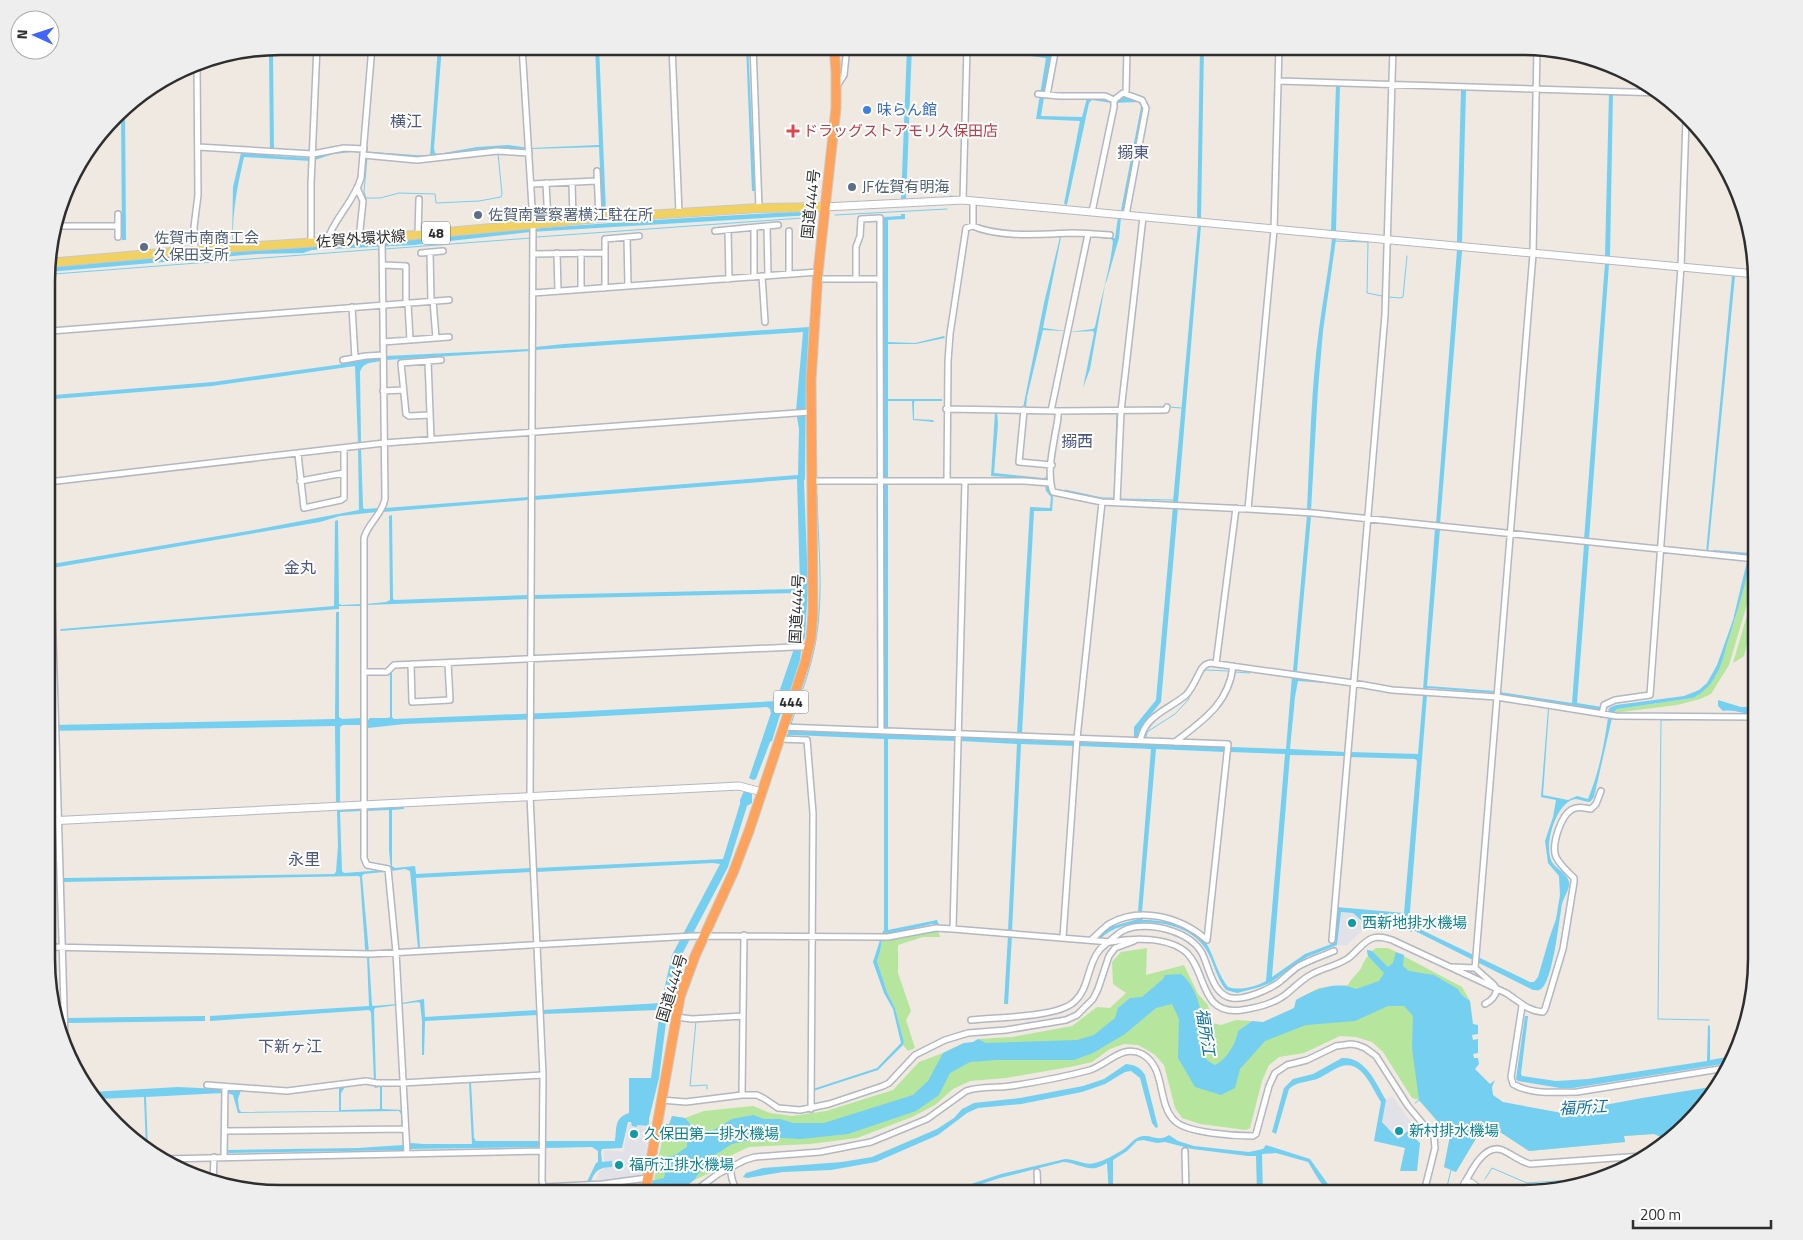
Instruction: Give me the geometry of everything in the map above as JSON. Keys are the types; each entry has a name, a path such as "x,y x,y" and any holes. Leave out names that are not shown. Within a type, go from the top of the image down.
{"highway":[{"name":"国道444号","path":"647,1178 675,1017 687,976 733,873 805,663 813,612 812,481 804,412 811,380 824,207 837,87 835,55"},
{"name":"444","path":"646,1185 647,1178"}],"main road":[{"name":"佐賀外環状線","path":"55,263 194,250 311,242 359,239 383,242 418,234 599,218 759,208 824,207"}],"street":[{"path":"311,242 311,184 317,55"},
{"path":"327,241 330,232 358,190 361,178 365,154 371,55"},
{"path":"523,55 533,224 530,796 543,1076 543,1185"},
{"path":"672,55 679,214"},
{"path":"753,55 759,208"},
{"path":"837,87 844,75 846,55"},
{"path":"963,200 967,55"},
{"path":"1047,94 1054,55"},
{"path":"1126,94 1127,55"},
{"path":"1248,508 1274,230 1279,55"},
{"path":"1332,940 1385,315 1393,55"},
{"path":"1475,968 1533,254 1538,55"},
{"path":"194,250 194,227 198,195 198,71"},
{"path":"1279,81 1647,93"},
{"path":"1038,94 1105,96 1114,100"},
{"path":"1092,212 1114,100 1120,94 1126,94 1142,100 1146,108 1126,215"},
{"path":"1602,714 1604,705 1612,701 1650,695 1681,267 1686,125"},
{"path":"198,148 272,152 313,157 344,148 365,154 416,160 498,151 529,150"},
{"path":"597,171 599,218"},
{"path":"532,184 598,181"},
{"path":"572,182 573,220"},
{"path":"546,183 548,222"},
{"path":"358,190 363,201 359,239"},
{"path":"418,234 419,199"},
{"path":"824,207 963,200 1748,273"},
{"path":"973,201 973,226"},
{"path":"118,214 118,237"},
{"path":"1117,502 1121,411 1144,217"},
{"path":"856,279 856,247 860,236 860,219 880,218 881,731"},
{"path":"62,226 118,226"},
{"path":"765,322 767,226"},
{"path":"715,231 778,226"},
{"path":"947,480 946,409 950,334 966,228 973,226 986,232 1044,235 1075,233 1110,235"},
{"path":"754,228 754,277"},
{"path":"728,230 729,279"},
{"path":"788,232 789,274"},
{"path":"1051,411 1088,234"},
{"path":"605,288 605,239 639,236"},
{"path":"627,237 628,286"},
{"path":"383,242 385,500 383,506 368,527 364,538 363,805 365,862 371,867 388,869 396,952 407,1154"},
{"path":"421,253 443,251"},
{"path":"430,252 436,338"},
{"path":"581,253 581,289"},
{"path":"533,254 605,253"},
{"path":"557,254 558,291"},
{"path":"383,265 406,266 410,340"},
{"path":"533,293 789,274 880,279"},
{"path":"55,332 449,300"},
{"path":"352,307 355,358"},
{"path":"383,342 448,338"},
{"path":"343,360 383,355"},
{"path":"430,415 409,416 406,414 401,363 441,360"},
{"path":"428,361 431,440"},
{"path":"383,391 403,390"},
{"path":"946,409 1121,411 1166,408"},
{"path":"1024,410 1019,462 1052,465"},
{"path":"1058,411 1059,420 1055,433 1050,483 1053,492 1102,502 1248,508 1313,513 1746,558"},
{"path":"55,481 384,443 804,412"},
{"path":"298,454 304,508 344,498 344,448"},
{"path":"300,481 344,473"},
{"path":"812,481 947,480 1050,483"},
{"path":"953,929 965,481"},
{"path":"1063,937 1077,738 1102,502"},
{"path":"1216,664 1236,508"},
{"path":"364,672 388,672 394,665 411,664 806,647"},
{"path":"411,664 412,702 450,700 448,663"},
{"path":"1140,741 1142,732 1150,720 1187,694 1205,665 1216,664 1392,690 1497,697 1616,716 1748,717"},
{"path":"1174,742 1213,712 1230,681 1233,666"},
{"path":"55,724 64,1022"},
{"path":"783,726 1228,744 1209,937 1207,940 1184,924 1165,918 1136,914 1109,924 1091,940"},
{"path":"779,739 807,740 813,813 810,1109"},
{"path":"58,821 739,786 762,792"},
{"path":"55,947 360,954 704,935 888,937 936,928 1110,942 1125,939 1163,942 1184,951 1194,963 1204,989 1210,998 1218,1006 1232,1011 1252,1008 1278,999 1312,974 1345,960 1369,940 1385,937 1497,989 1517,1000 1522,1006 1543,1012 1546,1009 1563,949 1574,882 1574,878 1555,856 1557,833 1567,813 1578,807 1591,809 1596,804 1601,791"},
{"path":"970,1020 1006,1018 1062,1009 1074,1002 1084,990 1097,953 1122,930 1136,927 1163,928 1179,934 1195,945 1201,952 1215,985 1223,994 1232,998 1248,996 1266,990 1298,967 1334,951"},
{"path":"742,1095 744,936"},
{"path":"661,1100 686,1102 757,1095 765,1098 778,1108 800,1110 810,1109 883,1086 889,1083 915,1055 945,1040 968,1033 1014,1029 1066,1020 1077,1015 1093,999 1109,956 1115,948 1137,940"},
{"path":"1450,966 1475,968 1497,989"},
{"path":"1485,1004 1492,1001 1497,989"},
{"path":"1522,1006 1511,1078 1513,1084 1524,1088 1577,1092 1720,1069"},
{"path":"675,1017 692,1019 743,1016"},
{"path":"704,1185 744,1160 764,1155 820,1152 861,1145 927,1119 960,1094 972,1089 1011,1086 1080,1072 1094,1068 1121,1053 1130,1051 1140,1054 1151,1061 1157,1072 1170,1114 1178,1124 1188,1128 1253,1136 1256,1134 1269,1086 1275,1073 1287,1065 1307,1060 1336,1046 1351,1044 1365,1048 1376,1056 1408,1106 1434,1137 1435,1148 1426,1185"},
{"path":"207,1085 287,1091 366,1081 402,1083 543,1076"},
{"path":"224,1157 226,1131 225,1087"},
{"path":"226,1131 405,1129"},
{"path":"1465,1183 1483,1154 1494,1148 1530,1164 1632,1157"},
{"path":"173,1158 542,1151"},
{"path":"1185,1151 1186,1185"},
{"path":"213,1174 214,1157"},
{"path":"730,1168 734,1185"},
{"path":"1037,1172 1038,1185"},
{"path":"620,1185 647,1178"},
{"path":"1465,1183 1474,1185"}],"shaded area":[{"path":"1341,912 1353,913 1368,929 1362,931 1346,946 1337,945"},
{"path":"1392,1096 1414,1126 1398,1140 1382,1122 1386,1100"},
{"path":"629,1123 650,1128 642,1175 602,1181 597,1178 600,1171 604,1169 604,1150 623,1152"}],"green space":[{"path":"1748,568 1748,601 1729,665 1711,694 1677,705 1613,713 1617,709 1693,698 1716,676 1735,620"},
{"path":"1748,612 1748,640 1744,656 1733,663"},
{"path":"938,930 940,937 923,937 898,945 898,973 911,1011 906,1020 915,1048 908,1051 903,1045 904,1042 895,1008 887,992 877,961 882,940"},
{"path":"1147,948 1146,975 1184,965 1198,994 1208,1005 1212,1023 1221,1025 1236,1020 1252,1021 1238,1031 1242,1040 1223,1070 1202,1069 1183,982 1092,1040 1074,1043 985,1043 978,1039 1012,1037 1072,1026 1097,1007 1110,1008 1126,993 1113,984 1112,962 1121,952"},
{"path":"1376,948 1388,948 1462,987 1470,1001 1458,989 1296,1000 1319,988 1348,985 1368,956 1367,950 1372,951"},
{"path":"1418,994 1476,1119 1673,1127 1661,1137 1654,1134 1624,1136 1625,1142 1529,1151 1500,1132 1489,1128 1481,1130 1456,1172 1444,1167 1451,1131 1439,1123 1419,1100 1412,1098 1383,1052 1372,1042 1356,1037 1340,1036 1304,1053 1279,1057 1269,1065 1262,1081 1250,1128 1246,1130 1200,1124 1182,1118 1175,1108 1164,1065 1154,1054 1138,1045 1124,1044 1110,1049 1092,1062 1006,1078 970,1081 953,1089 935,1105 912,1117 857,1138 810,1144 749,1147 723,1159 719,1169 688,1185 684,1185 694,1177 705,1160 736,1135 801,1136 913,1108 947,1070 965,1057 1073,1055 1158,1001 1178,1003 1197,1084 1264,1033"},
{"path":"964,1043 916,1096 830,1124 706,1135 672,1116 685,1118 704,1111 753,1106 770,1113 792,1116 826,1111 893,1090 919,1062"},
{"path":"664,1131 685,1131 699,1141 675,1180 634,1185 654,1180"}],"water":[{"path":"269,55 273,55 274,156 312,158 343,150 430,156 437,55 441,55 434,148 435,153 438,154 477,147 508,145 530,148 599,145 595,55 599,55 606,212 602,211 599,147 530,149 501,148 471,150 429,158 352,152 333,154 315,160 311,159 311,161 244,157 233,222 232,245 233,187 241,153 270,155"},
{"path":"746,55 748,55 755,191 752,191"},
{"path":"907,55 912,55 906,201 901,201"},
{"path":"1023,55 1051,55 1041,116 1082,117 1087,98 1122,96 1142,103 1112,103 1092,100 1089,103 1067,205 1064,204 1080,121 1036,119 1046,58"},
{"path":"1200,55 1204,55 1201,218 1197,218"},
{"path":"1336,85 1340,86 1336,231 1331,231"},
{"path":"1461,89 1466,89 1462,242 1457,242"},
{"path":"1609,93 1613,93 1610,256 1605,256"},
{"path":"1143,106 1144,110 1124,211 1121,210 1141,107"},
{"path":"125,117 126,240 122,240 121,121"},
{"path":"813,211 813,215 530,232 414,245 312,250 303,253 257,254 55,271 55,265 320,245 386,242 391,240 549,227"},
{"path":"901,214 905,214 905,219 888,220 888,342 915,343 944,336 945,338 916,344 888,344 888,399 942,399 942,401 914,402 914,419 933,420 934,422 913,420 912,401 888,401 888,479 884,479 884,217 901,216"},
{"path":"1118,217 1121,217 1119,238 1105,284 1113,241 1111,239 1090,237 1115,238"},
{"path":"1198,225 1201,225 1178,502 1173,502"},
{"path":"1084,236 1061,237 1043,328 1066,331 1043,330 1026,408 1023,408 1044,303 1060,237"},
{"path":"1332,238 1336,239 1323,331 1311,510 1307,510 1314,374"},
{"path":"1457,250 1462,251 1440,524 1436,524"},
{"path":"1605,263 1609,264 1589,540 1584,540"},
{"path":"1732,276 1735,276 1708,553 1706,553"},
{"path":"1105,287 1090,369 1083,388 1094,333 1093,331 1070,332 1093,329 1095,327"},
{"path":"809,327 804,481 808,584 805,637 802,643 800,660 783,712 780,715 772,741 756,779 749,778 771,713 767,707 567,718 405,724 368,728 368,723 343,725 340,727 340,803 336,803 335,726 55,731 55,725 335,719 336,612 339,612 339,717 342,719 361,718 361,720 368,720 370,718 390,717 390,672 392,670 392,717 394,719 776,701 796,643 799,593 534,599 534,595 799,589 797,479 534,500 534,496 798,475 799,429 796,411 803,332 534,350 535,347"},
{"path":"530,349 530,351 386,360 386,356"},
{"path":"380,357 380,361 363,366 360,372 361,443 358,443 355,366 212,386 55,399 55,395 213,382"},
{"path":"995,412 997,412 998,424 994,473 1043,478 1047,477 1049,466 1048,479 991,476"},
{"path":"361,447 363,507 364,509 379,508 377,512 340,516 320,522 55,567 55,563 254,530 359,510 358,448"},
{"path":"888,483 888,728 883,728 884,484"},
{"path":"1045,485 1047,485 1053,497 1052,511 1034,511 1022,734 1017,734 1030,507 1050,508 1051,497 1046,491"},
{"path":"529,497 528,500 383,512 385,508"},
{"path":"1173,506 1178,507 1161,702 1141,727 1138,739 1134,738 1134,727 1156,700"},
{"path":"392,515 393,599 529,595 529,599 366,605 390,600 389,516"},
{"path":"1307,515 1311,516 1297,671 1293,671"},
{"path":"338,520 339,604 362,604 362,606 339,606 339,609 60,631 61,629 334,606 335,521"},
{"path":"1435,528 1440,529 1427,686 1495,691 1495,693 1428,688 1423,690"},
{"path":"1584,545 1589,545 1577,703 1602,707 1600,710 1500,694 1500,692 1572,703"},
{"path":"1713,550 1748,553 1748,557 1713,553"},
{"path":"1748,557 1746,577 1721,665 1711,683 1703,692 1693,698 1617,709 1613,713 1608,712 1609,708 1616,705 1684,696 1699,690 1707,683 1717,665 1733,620"},
{"path":"1292,676 1325,681 1325,683 1298,681 1290,749 1345,752 1345,756 1290,755 1272,977 1305,954 1334,943 1336,907 1404,913 1417,761 1415,759 1349,757 1349,752 1418,754 1423,695 1427,695 1409,924 1530,982 1534,982 1538,977 1556,919 1560,895 1559,876 1548,863 1545,841 1553,817 1556,800 1541,797 1548,708 1543,795 1568,800 1577,796 1588,799 1601,759 1608,718 1612,718 1594,797 1590,802 1575,799 1568,802 1557,816 1550,836 1549,846 1552,862 1566,876 1569,885 1562,904 1549,975 1541,989 1533,990 1413,930 1412,932 1409,931 1410,928 1399,923 1387,919 1376,919 1364,923 1353,913 1341,912 1337,945 1307,957 1270,983 1237,993 1226,990 1205,948 1196,938 1184,930 1170,925 1140,923 1125,925 1112,930 1101,938 1097,937 1110,927 1138,919 1138,916 1142,917 1143,920 1171,923 1189,929 1204,940 1228,987 1237,989 1247,988 1266,981 1285,754 1230,752 1231,747 1286,749"},
{"path":"1718,700 1741,707 1748,707 1748,713 1723,711 1718,706"},
{"path":"789,730 957,737 957,741 888,739 888,930 937,920 939,925 932,924 880,936 884,930 884,739 787,736"},
{"path":"961,737 1075,742 1075,746 1021,744 1012,931 1008,931 1017,744 961,741"},
{"path":"1080,742 1225,747 1225,752 1156,749 1142,912 1138,911 1151,749 1079,746"},
{"path":"744,791 752,794 752,803 747,806 728,867 680,958 668,1006 659,1078 649,1126 637,1125 637,1127 632,1126 631,1122 628,1122 622,1148 602,1149 602,1162 612,1161 612,1167 598,1170 589,1185 585,1185 598,1162 598,1151 592,1147 545,1148 545,1141 615,1141 616,1127 619,1120 629,1113 629,1078 651,1078 660,1010 542,1014 542,1010 661,1003 672,955 720,864 536,872 536,868 723,859"},
{"path":"404,807 404,809 392,810 392,866 395,868 415,866 416,874 531,868 531,872 416,878 420,948 418,948 410,871 405,869 391,871 389,810 365,811 365,809"},
{"path":"361,809 361,811 340,812 342,871 344,873 384,870 384,872 364,874 362,876 369,953 366,953 365,948 360,877 358,876 64,882 64,878 334,874 336,872 338,846 337,810"},
{"path":"1008,935 1012,935 1008,1004 1004,1004"},
{"path":"880,940 882,940 877,961 887,992 895,1008 904,1042 903,1045 878,1070 813,1091 813,1089 877,1068 901,1043 893,1009 884,993 873,962"},
{"path":"1367,950 1372,951 1388,967 1393,963 1396,952 1404,955 1403,966 1409,971 1434,975 1458,989 1470,1001 1473,1024 1478,1025 1478,1034 1472,1035 1473,1040 1478,1039 1478,1053 1473,1054 1474,1058 1478,1058 1479,1064 1475,1069 1490,1084 1495,1080 1492,1087 1493,1095 1503,1102 1562,1113 1708,1087 1682,1119 1661,1137 1654,1134 1624,1136 1625,1142 1529,1151 1500,1132 1489,1128 1481,1130 1456,1172 1444,1167 1451,1131 1439,1123 1419,1100 1412,1048 1413,1016 1404,1006 1388,1006 1355,1021 1306,1025 1265,1041 1240,1069 1235,1088 1221,1095 1195,1087 1178,1058 1179,1019 1172,1004 1156,1008 1125,1034 1093,1053 1074,1060 970,1062 950,1073 939,1095 916,1111 848,1134 801,1139 764,1137 732,1144 707,1160 695,1179 688,1185 634,1185 664,1178 663,1165 661,1161 657,1162 657,1159 675,1155 687,1147 687,1140 683,1133 664,1131 666,1124 669,1124 672,1116 685,1118 692,1126 704,1131 714,1130 732,1119 753,1115 764,1119 780,1119 793,1123 824,1123 913,1095 928,1081 943,1053 964,1043 973,1042 978,1039 986,1043 1077,1040 1094,1035 1115,1018 1118,1008 1130,998 1142,997 1163,979 1165,975 1181,974 1193,989 1200,1008 1201,1048 1208,1060 1215,1065 1230,1051 1238,1031 1252,1021 1263,1022 1294,1008 1296,1000 1325,987 1348,986 1356,989 1379,981 1384,973 1368,956"},
{"path":"367,956 369,957 372,1005 398,1005 375,1008 374,1010 376,1081 374,1081 371,1012 369,1010 210,1021 210,1016 369,1006"},
{"path":"424,999 425,1017 538,1010 538,1015 425,1021 424,1055 422,1055 420,1003 402,1003"},
{"path":"205,1016 205,1021 67,1023 67,1018"},
{"path":"1525,1016 1528,1016 1522,1076 1556,1081 1588,1079 1707,1061 1708,1025 1710,1026 1710,1060 1726,1057 1722,1064 1573,1088 1560,1088 1518,1081 1516,1079"},
{"path":"1342,1058 1350,1059 1364,1066 1374,1079 1386,1100 1382,1122 1398,1139 1408,1131 1420,1143 1417,1171 1400,1171 1405,1148 1374,1141 1381,1102 1366,1076 1355,1067 1349,1065 1342,1066 1317,1079 1298,1084 1289,1089 1276,1134 1272,1132 1284,1088 1293,1079 1313,1074"},
{"path":"1126,1064 1137,1067 1145,1075 1158,1127 1156,1128 1152,1123 1140,1078 1131,1071 1125,1072 1105,1084 1082,1092 1021,1104 978,1108 967,1113 938,1135 876,1162 831,1170 783,1172 743,1177 746,1173 763,1168 842,1162 872,1157 937,1129 954,1118 962,1109 974,1103 1020,1098 1083,1086 1104,1079"},
{"path":"469,1082 471,1082 474,1138 476,1141 540,1141 540,1147 408,1149 411,1143 472,1144"},
{"path":"347,1084 341,1093 341,1110 380,1109 380,1087 375,1088 374,1084 400,1085 382,1086 382,1109 402,1110 405,1150 227,1153 227,1150 358,1148 403,1145 401,1114 399,1111 238,1113 233,1095 227,1093 228,1089 241,1090 238,1099 241,1112 339,1111 339,1085"},
{"path":"178,1087 221,1089 223,1093 146,1097 148,1142 146,1140 144,1097 103,1099 98,1092"},
{"path":"1169,1135 1178,1141 1194,1146 1249,1152 1263,1149 1266,1145 1310,1159 1329,1185 1323,1185 1308,1162 1276,1153 1262,1154 1263,1185 1257,1185 1256,1156 1192,1149 1165,1142 1157,1143 1143,1140 1137,1141 1127,1151 1113,1160 1113,1185 1108,1185 1107,1163 1097,1168 1092,1168 1063,1162 978,1185 968,1185 1001,1174 1065,1159 1088,1164 1095,1163 1117,1153 1140,1137 1165,1137"}],"waterway":[{"path":"367,157 364,192 366,198 380,198 399,193 435,194 436,203 479,201 501,197 498,153"},
{"path":"950,196 959,197"},
{"path":"835,215 947,209"},
{"path":"537,237 802,218"},
{"path":"385,249 531,238"},
{"path":"1335,241 1368,242 1367,293 1382,296"},
{"path":"55,274 380,249"},
{"path":"1389,297 1403,297 1407,256"},
{"path":"1124,408 1165,407"},
{"path":"1169,407 1181,408"},
{"path":"1056,408 1118,408"},
{"path":"1065,490 1102,498 1114,498 1117,413"},
{"path":"791,724 805,683 816,640 820,604 817,495"},
{"path":"1120,499 1173,500"},
{"path":"1146,739 1147,732 1175,714 1188,700 1203,671 1228,671"},
{"path":"1234,672 1250,673"},
{"path":"1709,1020 1658,1019 1661,720 1710,719"},
{"path":"696,1021 690,1086 707,1085 707,1089"},
{"path":"1415,1103 1421,1099"},
{"path":"1485,1179 1492,1168 1527,1183 1569,1180"},
{"path":"1447,1185 1451,1170"}],"place":[{"name":"味らん館","path":"867,110"},
{"name":"ドラッグストアモリ久保田店","path":"793,131"},
{"name":"JF佐賀有明海","path":"852,187"},
{"name":"佐賀南警察署横江駐在所","path":"478,215"},
{"name":"佐賀市南商工会 久保田支所","path":"144,247"},
{"name":"西新地排水機場","path":"1352,923"},
{"name":"新村排水機場","path":"1399,1131"},
{"name":"久保田第一排水機場","path":"634,1134"},
{"name":"福所江排水機場","path":"619,1165"}],"district":[{"name":"横江","path":"406,121"},
{"name":"搦東","path":"1133,152"},
{"name":"搦西","path":"1077,441"},
{"name":"金丸","path":"300,567"},
{"name":"永里","path":"304,859"},
{"name":"下新ヶ江","path":"290,1046"}],"water label":[{"name":"福所江","path":"1206,1032"},
{"name":"福所江","path":"1583,1107"}]}
